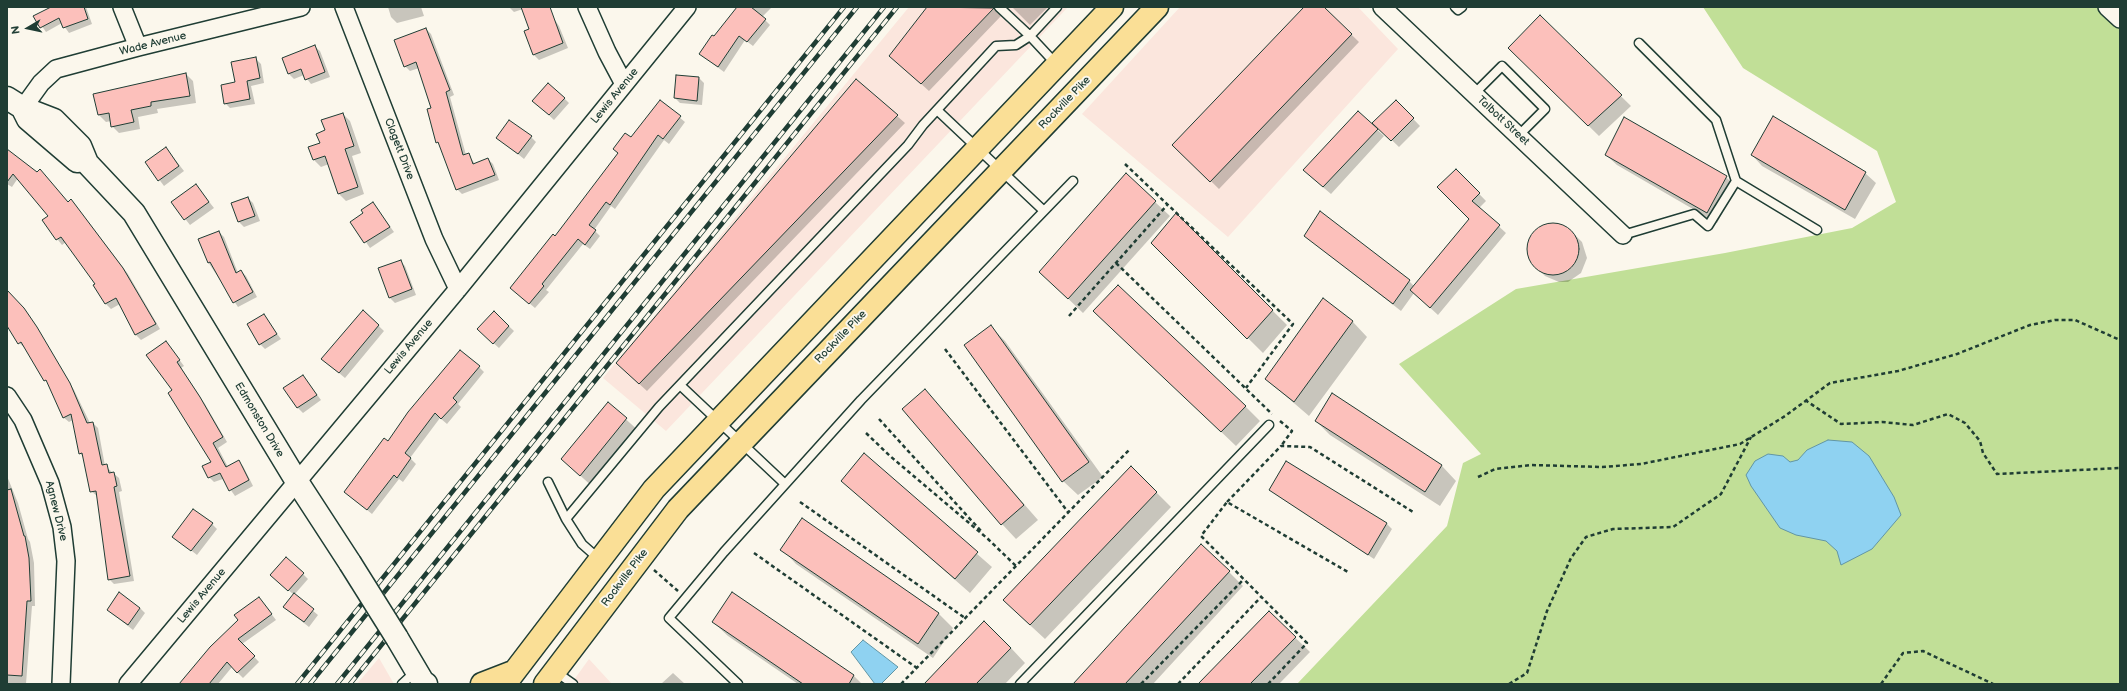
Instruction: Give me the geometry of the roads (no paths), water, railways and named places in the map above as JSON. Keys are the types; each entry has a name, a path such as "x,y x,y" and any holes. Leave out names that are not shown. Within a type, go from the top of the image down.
{"main road":[{"path":"482,684 509,678 654,490 1112,7"},
{"name":"Rockville Pike","path":"550,678 678,509 1157,7"}],"street":[{"path":"122,7 138,47"},
{"name":"Wade Avenue","path":"15,103 56,70 138,47 301,7"},
{"name":"Clagett Drive","path":"344,7 434,239 458,289"},
{"path":"587,7 607,52 624,84"},
{"name":"Lewis Avenue","path":"128,684 281,502 296,480 458,289 687,7"},
{"name":"Talbott Street","path":"1382,7 1623,235"},
{"path":"2107,7 2120,19"},
{"name":"Edmonston Drive","path":"15,103 28,119 75,160 87,163 134,213 296,480 397,638 418,681"},
{"name":"Agnew Drive","path":"7,396 23,420 50,483 62,527 66,561 61,684"}],"lane":[{"path":"999,7 1030,36 1057,65"},
{"path":"566,519 659,407 908,145 936,110 996,46 1016,45 1030,36 1057,7"},
{"path":"1454,7 1458,10 1462,7"},
{"path":"1639,43 1716,120 1736,181 1817,230"},
{"path":"1474,94 1502,66 1545,109 1518,136"},
{"path":"936,110 1002,169 1044,211"},
{"path":"738,684 669,618 724,552 861,400 1073,181"},
{"path":"1623,235 1694,214 1708,226 1736,181"},
{"path":"680,385 785,484"},
{"path":"1020,684 1269,425"},
{"path":"548,482 566,519 582,544 600,560"},
{"path":"550,678 573,684"}],"water":[{"path":"1828,440 1852,442 1869,456 1894,497 1901,515 1872,549 1841,565 1837,551 1826,541 1796,535 1780,528 1751,486 1746,475 1755,461 1768,454 1783,456 1790,462 1798,460 1807,450"},
{"path":"863,640 898,667 881,684 875,684 851,652"}],"railway":[{"path":"297,684 844,7"},
{"path":"310,684 857,7"},
{"path":"337,684 884,7"},
{"path":"350,684 897,7"}]}
